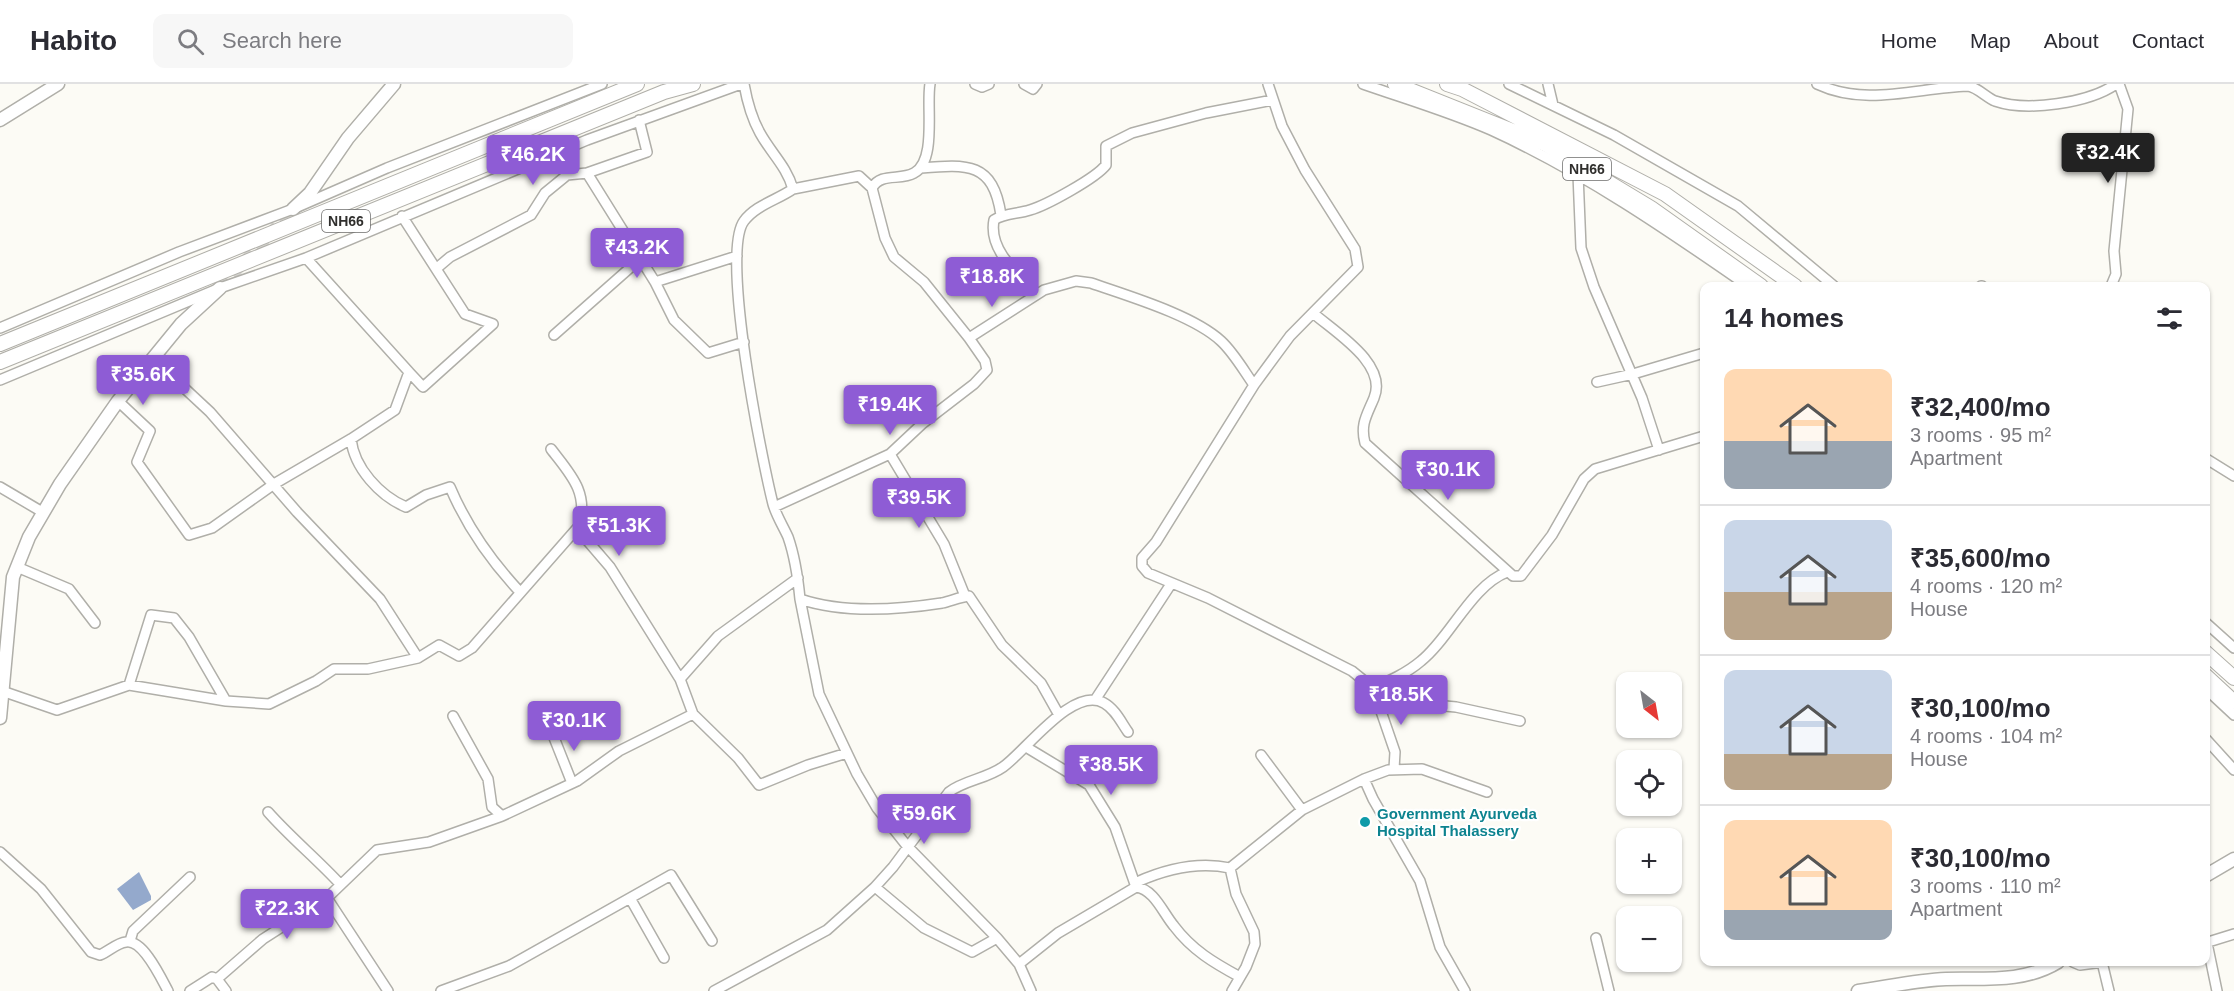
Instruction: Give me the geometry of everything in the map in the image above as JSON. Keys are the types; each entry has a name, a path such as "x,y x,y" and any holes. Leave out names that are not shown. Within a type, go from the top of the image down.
{"highway":[{"name":"NH66","path":"0,344 637,84"},
{"name":"NH66","path":"0,362 664,92 693,84"},
{"name":"NH66","path":"1395,84 1545,144 1651,208 1755,282"},
{"name":"NH66","path":"1447,84 1665,194 1789,282"},
{"path":"2210,656 2234,678"},
{"path":"2210,680 2234,702"}],"main road":[{"path":"0,120 58,84"},
{"path":"293,209 310,193 348,138 394,84"},
{"path":"0,718 13,577 29,537 60,484 118,401 181,324 220,288"},
{"path":"2210,873 2234,859"},
{"path":"1861,991 1944,979 1987,980 2031,974 2049,966"}],"street":[{"path":"0,328 179,252 293,209 387,168 602,84"},
{"path":"0,380 220,288 306,258 402,216 639,120 742,84 748,108 760,134 783,165 793,189"},
{"path":"872,188 876,181 909,176 921,168 925,161 930,124 930,84"},
{"path":"975,84 982,87 989,84"},
{"path":"1024,84 1033,89 1037,84"},
{"path":"1268,84 1282,126 1305,170 1355,249 1358,267 1290,336 1254,385 1156,542 1142,558 1142,566 1148,573 1208,598 1352,670 1373,688 1402,702 1455,707 1520,721"},
{"path":"1363,84 1491,130 1578,174 1648,217 1742,282"},
{"path":"1509,84 1683,172 1738,206 1829,282"},
{"path":"1548,84 1554,105"},
{"path":"1817,84 1877,97 1970,86 1995,101 2034,106 2085,98 2118,84 2128,109 2114,251 2116,274 2113,282"},
{"path":"1037,294 996,247 992,230 994,220 1001,215 1032,210 1094,177 1106,165 1106,146 1132,132 1206,113 1274,100"},
{"path":"437,268 450,257 531,215 544,193 567,175 587,173 647,152 639,120"},
{"path":"921,168 965,166 978,170 988,177 998,193 1001,215"},
{"path":"587,173 655,282 674,320 708,352 744,342"},
{"path":"1578,174 1581,248 1594,286 1633,375 1659,450"},
{"path":"774,507 890,454 987,370 985,361 969,338 924,282 894,256 885,238 872,188 859,176 793,189 760,207 743,223 737,256 744,342 750,391 774,507 788,537 798,578 819,694 847,753 877,808 908,846 1019,964 1031,991"},
{"path":"306,258 423,387 493,324 465,314 402,216"},
{"path":"655,282 737,256"},
{"path":"554,335 640,259"},
{"path":"969,338 1037,294 1065,283 1091,283 1183,318 1221,341 1254,385"},
{"path":"1313,313 1369,363 1376,374 1378,382 1374,397 1364,417 1362,431 1365,443 1507,572 1521,576 1529,567 1552,535 1584,479 1594,469 1700,437"},
{"path":"1597,382 1633,375 1700,354"},
{"path":"152,358 210,412 297,512 380,599 418,658"},
{"path":"118,401 150,431 137,462 189,535 212,528 274,484 395,410 409,372"},
{"path":"351,439 353,454 368,478 391,501 406,507 426,495 450,487 470,530 520,592"},
{"path":"2,691 57,710 129,685 226,701 269,704 316,681 334,669 368,669 418,658 439,645 459,656 472,648 579,526 584,508 574,478 550,449"},
{"path":"890,454 944,544 965,596"},
{"path":"2210,461 2234,476"},
{"path":"0,487 44,513"},
{"path":"579,526 586,539 609,567 680,679 693,714 738,758 759,785 808,765 847,753"},
{"path":"17,567 69,590 95,623"},
{"path":"1373,688 1422,661 1482,591 1497,576 1507,572"},
{"path":"680,679 718,636 798,578"},
{"path":"1095,700 1172,584"},
{"path":"800,599 835,608 877,609 924,606 965,596 972,598 1002,645 1041,683 1059,715"},
{"path":"129,685 151,615 174,618 189,637 226,701"},
{"path":"2210,626 2234,648"},
{"path":"1373,688 1395,752 1394,769"},
{"path":"2210,693 2234,715"},
{"path":"714,991 828,930 874,887 949,792 962,784 985,778 1005,766 1067,709 1095,700 1104,703 1116,713 1128,732"},
{"path":"217,979 263,939 327,898 376,850 429,842 502,816 572,783 619,751 693,714"},
{"path":"453,716 488,779 492,807 502,816"},
{"path":"551,730 572,783"},
{"path":"2210,744 2234,770"},
{"path":"1026,747 1089,785 1115,827 1136,885 1151,894 1174,927 1205,958 1240,977"},
{"path":"1261,755 1302,810"},
{"path":"1019,964 1058,933 1156,874 1199,864 1230,868 1302,810 1376,773 1394,769 1422,769 1487,792"},
{"path":"1364,779 1373,800 1420,881 1440,947 1465,991"},
{"path":"268,812 340,885"},
{"path":"0,852 40,889 91,952 100,955 130,941 133,930 190,877"},
{"path":"1230,868 1236,894 1254,932 1255,944 1232,991"},
{"path":"441,991 509,966 671,875 712,941"},
{"path":"874,887 924,928 972,952 996,938"},
{"path":"327,898 388,991"},
{"path":"630,898 663,958"},
{"path":"2210,942 2234,934"},
{"path":"1596,938 1609,991"},
{"path":"130,941 145,952 168,991"},
{"path":"2210,960 2217,991"},
{"path":"2103,966 2109,991"},
{"path":"190,991 212,977 217,979 226,991"}],"water":[{"path":"139,872 151,900 133,910 117,889"}],"tunnel":[{"path":"220,288 293,209"}],"place":[{"name":"Government Ayurveda Hospital Thalassery","path":"1365,822"}]}
